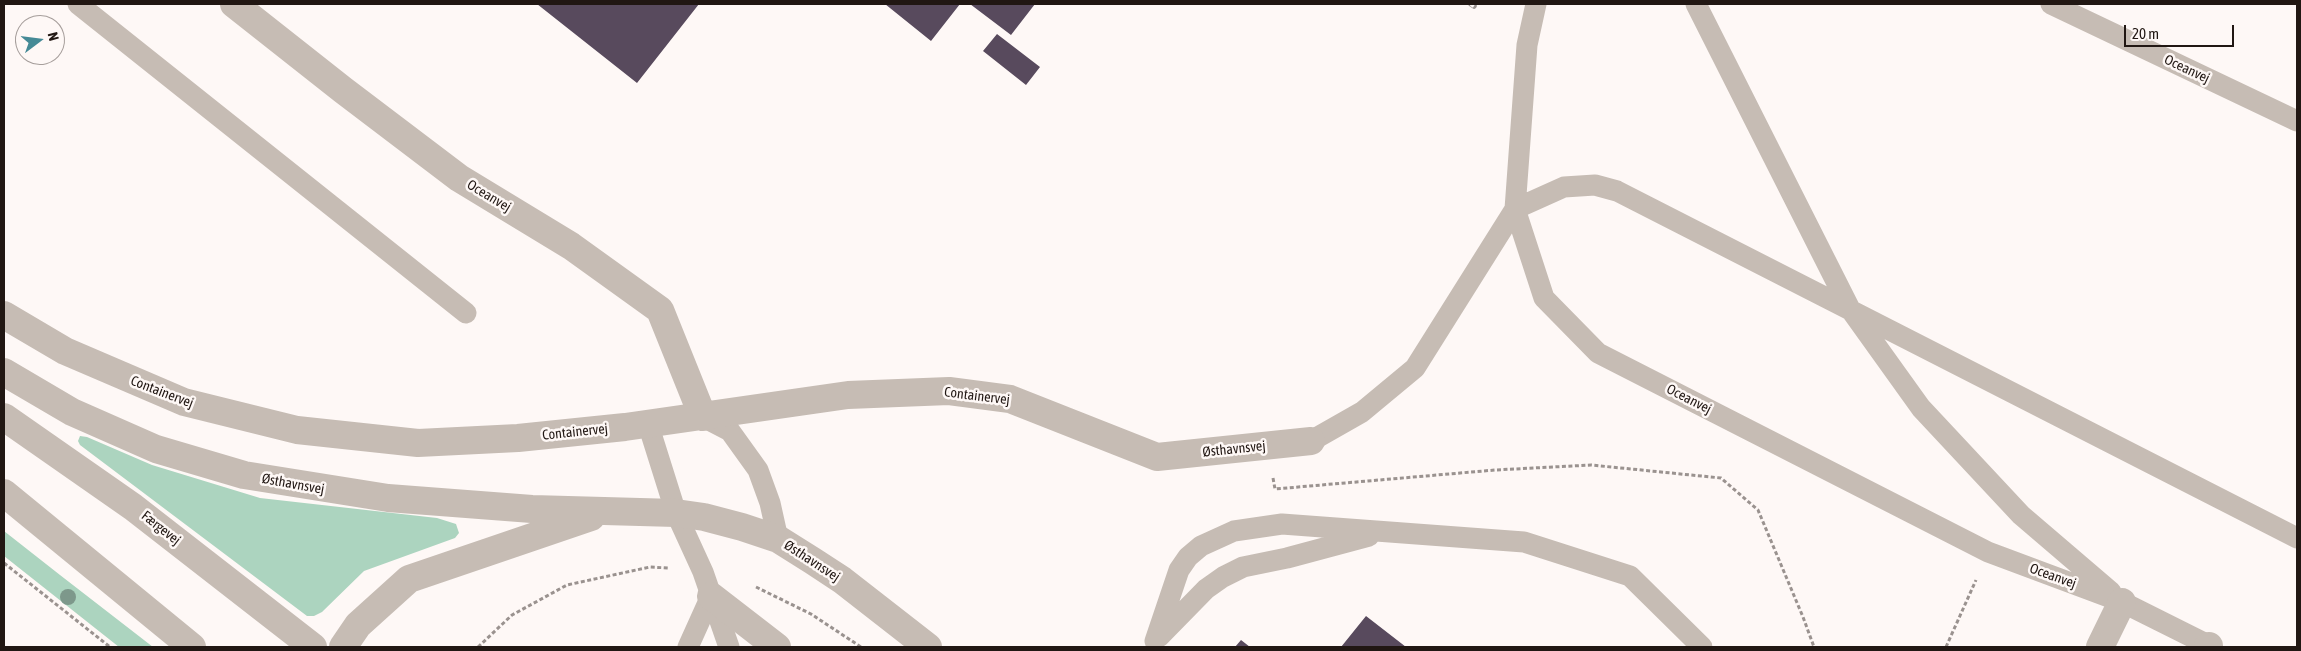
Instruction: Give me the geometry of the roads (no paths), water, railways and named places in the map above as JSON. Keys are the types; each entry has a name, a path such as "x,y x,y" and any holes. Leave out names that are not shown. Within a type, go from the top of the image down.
{"street":[{"name":"Oceanvej","path":"234,4 459,178 571,246 660,310 703,417"},
{"name":"Containervej","path":"4,315 65,351 184,402 297,430 418,443 518,438 703,417 848,395 949,391 1010,399 1157,456"},
{"name":"Østhavnsvej","path":"4,372 72,412 156,449 244,475 388,498 604,513 676,513 704,517 778,539 842,580 928,647"},
{"name":"Færgevej","path":"4,417 133,507 313,647"},
{"name":"Østhavnsvej","path":"1157,456 1311,441"},
{"path":"4,493 192,647"},
{"name":"Østhavnsvej","path":"343,647 358,625 409,579 604,513"},
{"path":"707,584 778,647"},
{"path":"2100,647 2122,602"}],"lane":[{"path":"78,4 466,313"},
{"name":"Oceanvej","path":"1536,4 1527,45 1515,208 1544,298 1598,353 1988,552 2122,602 2210,647"},
{"name":"Oceanvej","path":"1696,4 1850,309 1921,408 1934,423 2021,515 2122,602"},
{"name":"Oceanvej","path":"2051,4 2297,121"},
{"path":"1311,441 1362,412 1415,368 1515,208 1564,187 1595,185 1616,191 2297,538"},
{"path":"703,417 730,431 758,470 770,503 778,539"},
{"path":"648,424 676,513 707,584 729,647"},
{"path":"1153,644 1179,570 1188,556 1214,538 1234,531 1282,524 1524,542 1630,576 1702,647"},
{"path":"1153,644 1206,589 1223,577 1243,567 1287,558 1386,532"},
{"path":"688,647 707,584"}]}
